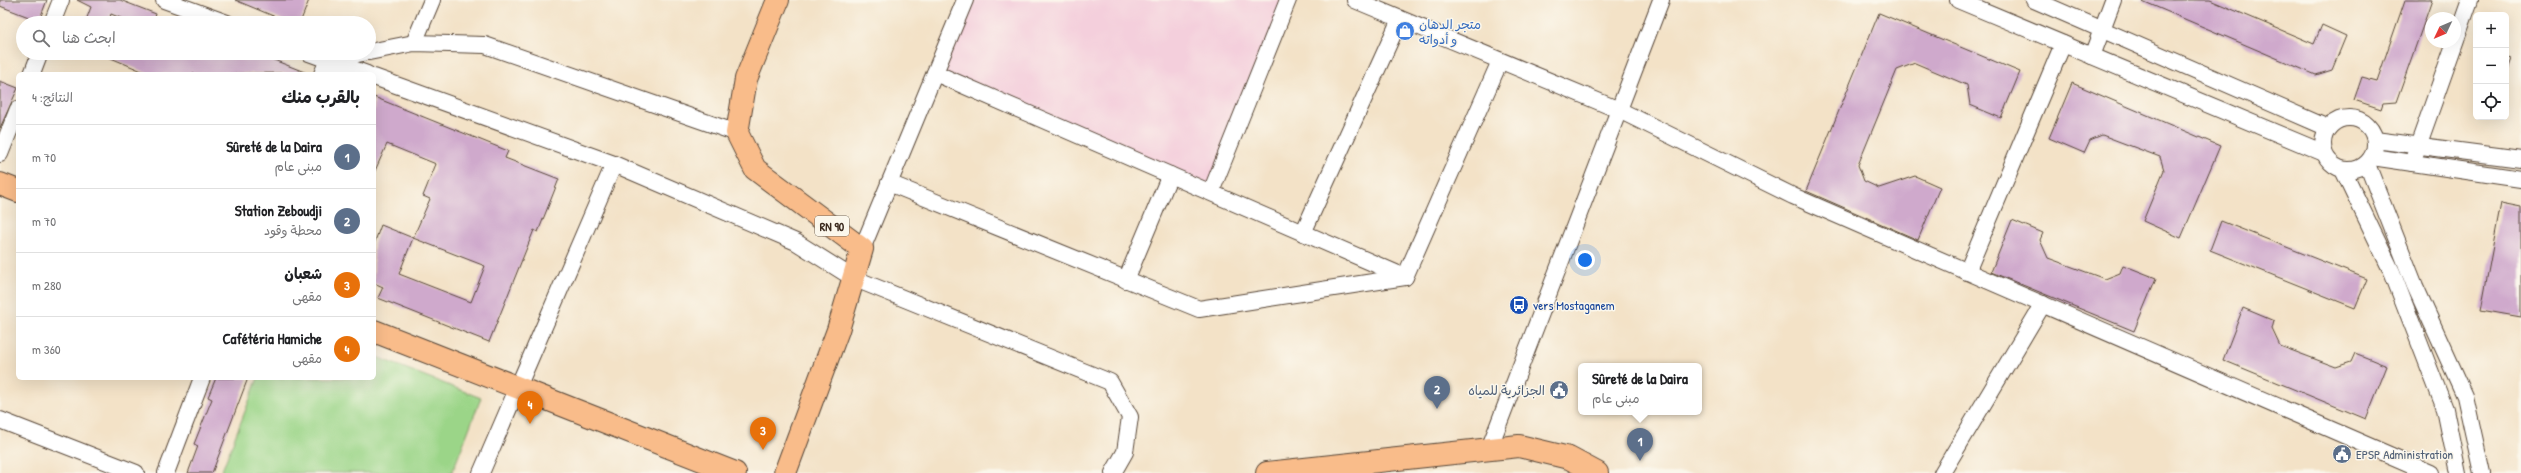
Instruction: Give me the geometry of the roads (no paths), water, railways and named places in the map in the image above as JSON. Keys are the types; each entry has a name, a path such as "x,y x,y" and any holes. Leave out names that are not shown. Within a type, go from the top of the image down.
{"main road":[{"path":"737,133 746,79 778,0"},
{"name":"RN 90","path":"737,133 755,169 862,248 838,330 785,473"},
{"path":"0,184 16,190"},
{"path":"376,331 736,473"},
{"path":"1267,473 1519,446 1569,458 1597,473"}],"street":[{"path":"55,16 61,0"},
{"path":"164,0 208,16"},
{"path":"414,43 432,0"},
{"path":"862,248 965,0"},
{"path":"1211,192 1288,0"},
{"path":"1356,0 1619,110 1793,196 2431,473"},
{"path":"1490,449 1661,0"},
{"path":"1958,0 2324,153 2334,166 2342,170 2360,169 2370,161 2412,163 2521,179"},
{"path":"2034,0 2328,128"},
{"path":"2092,56 2113,0"},
{"path":"2412,163 2417,145 2470,0"},
{"path":"1303,233 1400,19"},
{"path":"376,51 414,43 485,45 737,133"},
{"path":"1967,272 2063,44"},
{"path":"33,72 37,60"},
{"path":"317,60 325,67 354,72"},
{"path":"325,67 344,60"},
{"path":"1405,277 1500,61"},
{"path":"935,73 1405,277"},
{"path":"376,78 614,164 796,242 853,278 1110,382 1130,417 1125,452 1113,473"},
{"path":"0,154 16,114"},
{"path":"2324,153 2323,140 2328,128 2342,118 2359,119 2373,131 2375,140 2370,161 2415,286 2465,396 2482,473"},
{"path":"2375,140 2521,159"},
{"path":"481,473 614,164"},
{"path":"2342,170 2392,272 2442,402 2458,473"},
{"path":"1126,280 1170,175"},
{"path":"890,183 1199,309 1405,277"},
{"path":"1942,473 2043,304"},
{"path":"166,473 201,380"},
{"path":"0,420 136,473"}],"place":[{"name":"متجر الدهان و أدواته","path":"1405,31"},
{"name":"vers Mostaganem","path":"1519,305"},
{"name":"الجزائرية للمياه","path":"1559,390"},
{"name":"Station Zeboudji","path":"1437,409"},
{"name":"Cafétéria Hamiche","path":"530,424"},
{"name":"شعبان","path":"763,450"},
{"name":"EPSP Administration","path":"2342,454"},
{"name":"Sûreté de la Daira","path":"1640,461"}]}
